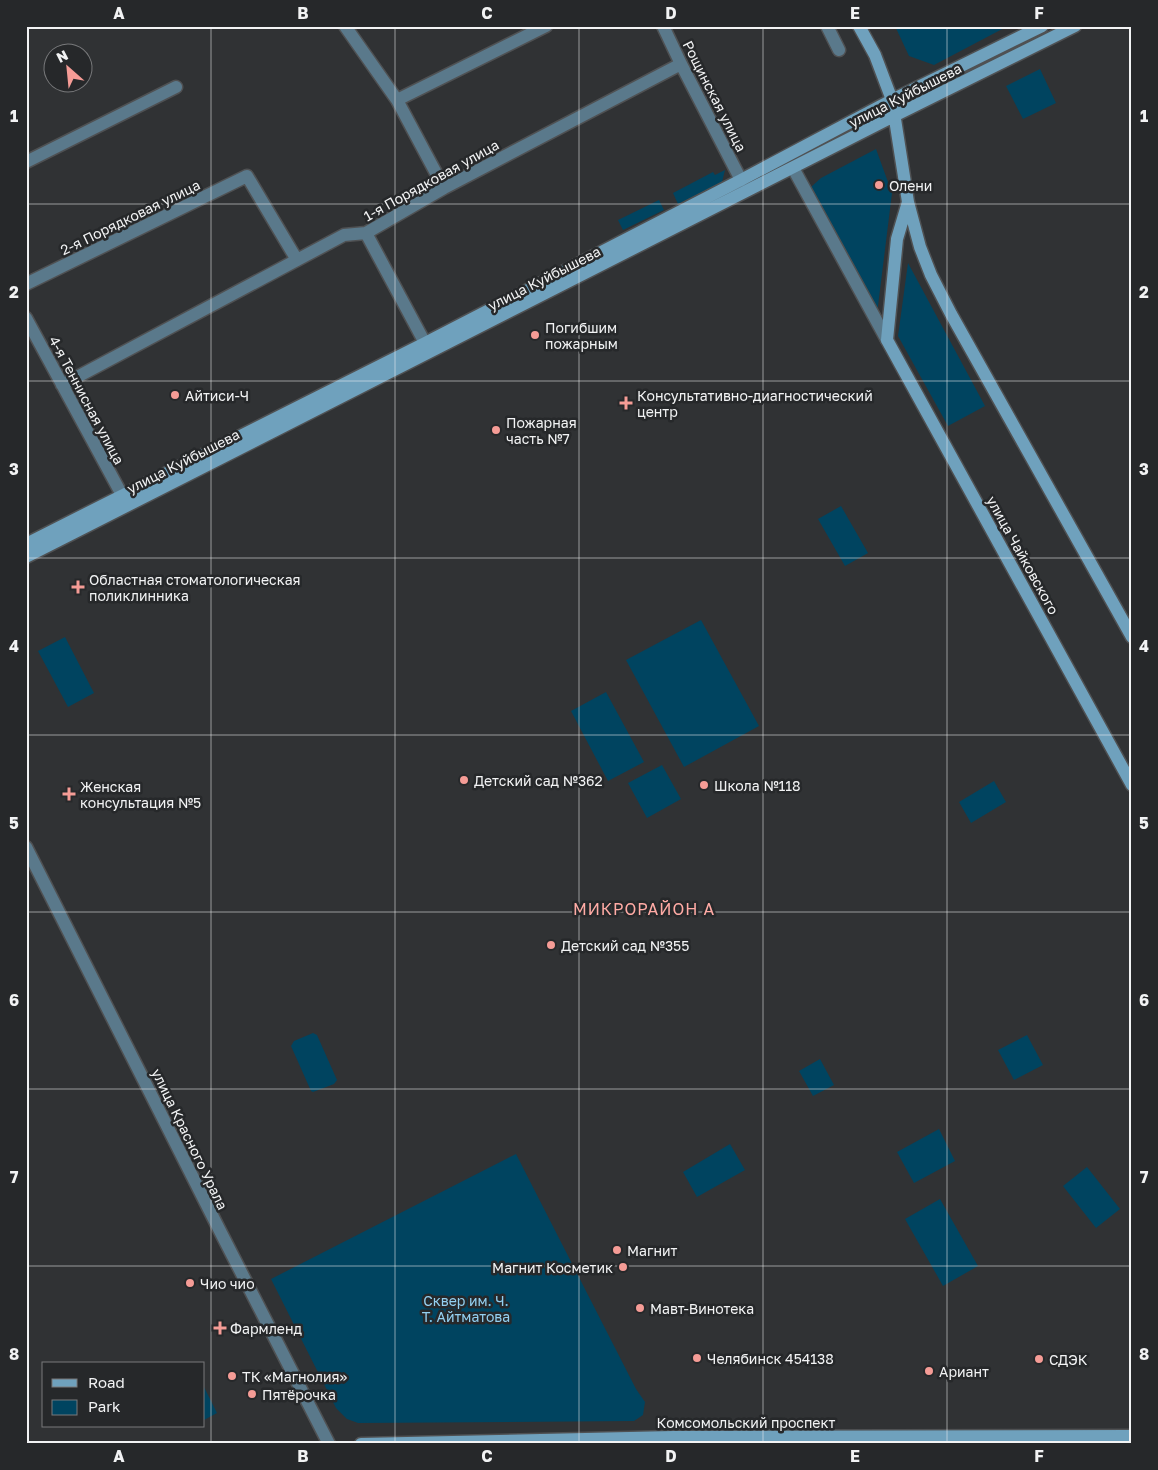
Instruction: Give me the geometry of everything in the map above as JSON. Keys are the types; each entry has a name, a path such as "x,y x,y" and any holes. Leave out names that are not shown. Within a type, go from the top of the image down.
{"main road":[{"path":"859,26 875,55 892,100 908,202 920,247 932,275 951,314 1132,637"},
{"name":"улица Куйбышева","path":"427,348 892,100 1042,26"},
{"name":"улица Куйбышева","path":"26,544 125,500 1075,26"},
{"path":"887,340 897,239 908,202"},
{"name":"улица Чайковского","path":"887,340 1132,785"},
{"name":"улица Куйбышева","path":"26,557 125,500"},
{"name":"Комсомольский проспект","path":"361,1444 673,1437 1132,1436"}],"street":[{"path":"345,26 397,100 444,188"},
{"path":"397,100 546,26"},
{"name":"Рощинская улица","path":"663,26 742,180"},
{"path":"827,26 839,50"},
{"name":"1-я Порядковая улица","path":"62,385 344,235 366,233 444,188 681,64"},
{"path":"26,162 176,87"},
{"name":"улица Чайковского","path":"793,168 887,340"},
{"name":"2-я Порядковая улица","path":"26,284 247,176 297,260"},
{"path":"366,233 427,348"},
{"name":"4-я Теннисная улица","path":"26,318 125,500"},
{"name":"улица Красного Урала","path":"26,847 218,1229 329,1444"}],"green space":[{"path":"895,26 1008,26 934,65 909,56"},
{"path":"1040,69 1056,103 1023,119 1006,86"},
{"path":"876,149 892,193 877,314 811,187 821,178"},
{"path":"725,170 722,182 678,204 673,193 713,172 715,175"},
{"path":"659,200 664,210 623,230 618,220"},
{"path":"908,263 985,406 948,426 898,336"},
{"path":"841,506 868,553 845,566 818,519"},
{"path":"701,620 759,726 684,767 626,660"},
{"path":"65,637 94,693 68,707 38,651"},
{"path":"606,692 644,762 608,781 571,711"},
{"path":"662,765 681,799 647,818 628,783"},
{"path":"994,781 1006,802 971,823 959,802"},
{"path":"313,1033 317,1035 337,1080 334,1084 313,1092 291,1046 294,1041"},
{"path":"1027,1035 1043,1065 1014,1080 998,1050"},
{"path":"820,1059 834,1085 813,1096 799,1071"},
{"path":"939,1129 955,1161 914,1183 897,1152"},
{"path":"730,1144 745,1170 697,1197 683,1172"},
{"name":"Сквер им. Ч. Т. Айтматова","path":"516,1154 636,1389 645,1402 643,1415 634,1421 358,1423 347,1419 336,1408 271,1279"},
{"path":"1087,1167 1120,1209 1096,1228 1063,1186"},
{"path":"940,1199 978,1266 943,1286 905,1219"},
{"path":"205,1389 217,1413 205,1419"}],"place":[{"name":"Олени","path":"879,185"},
{"name":"Погибшим пожарным","path":"535,335"},
{"name":"Айтиси-Ч","path":"175,395"},
{"name":"Консультативно-диагностический центр","path":"626,403"},
{"name":"Пожарная часть №7","path":"496,430"},
{"name":"Областная стоматологическая поликлинника","path":"78,587"},
{"name":"Детский сад №362","path":"464,780"},
{"name":"Школа №118","path":"704,785"},
{"name":"Женская консультация №5","path":"69,794"},
{"name":"Детский сад №355","path":"551,945"},
{"name":"Магнит","path":"617,1250"},
{"name":"Магнит Косметик","path":"623,1267"},
{"name":"Чио чио","path":"190,1283"},
{"name":"Мавт-Винотека","path":"640,1308"},
{"name":"Фармленд","path":"220,1328"},
{"name":"Челябинск 454138","path":"697,1358"},
{"name":"СДЭК","path":"1039,1359"},
{"name":"Ариант","path":"929,1371"},
{"name":"ТК «Магнолия»","path":"232,1376"},
{"name":"Пятёрочка","path":"252,1394"}],"district":[{"name":"МИКРОРАЙОН А","path":"644,909"}]}
